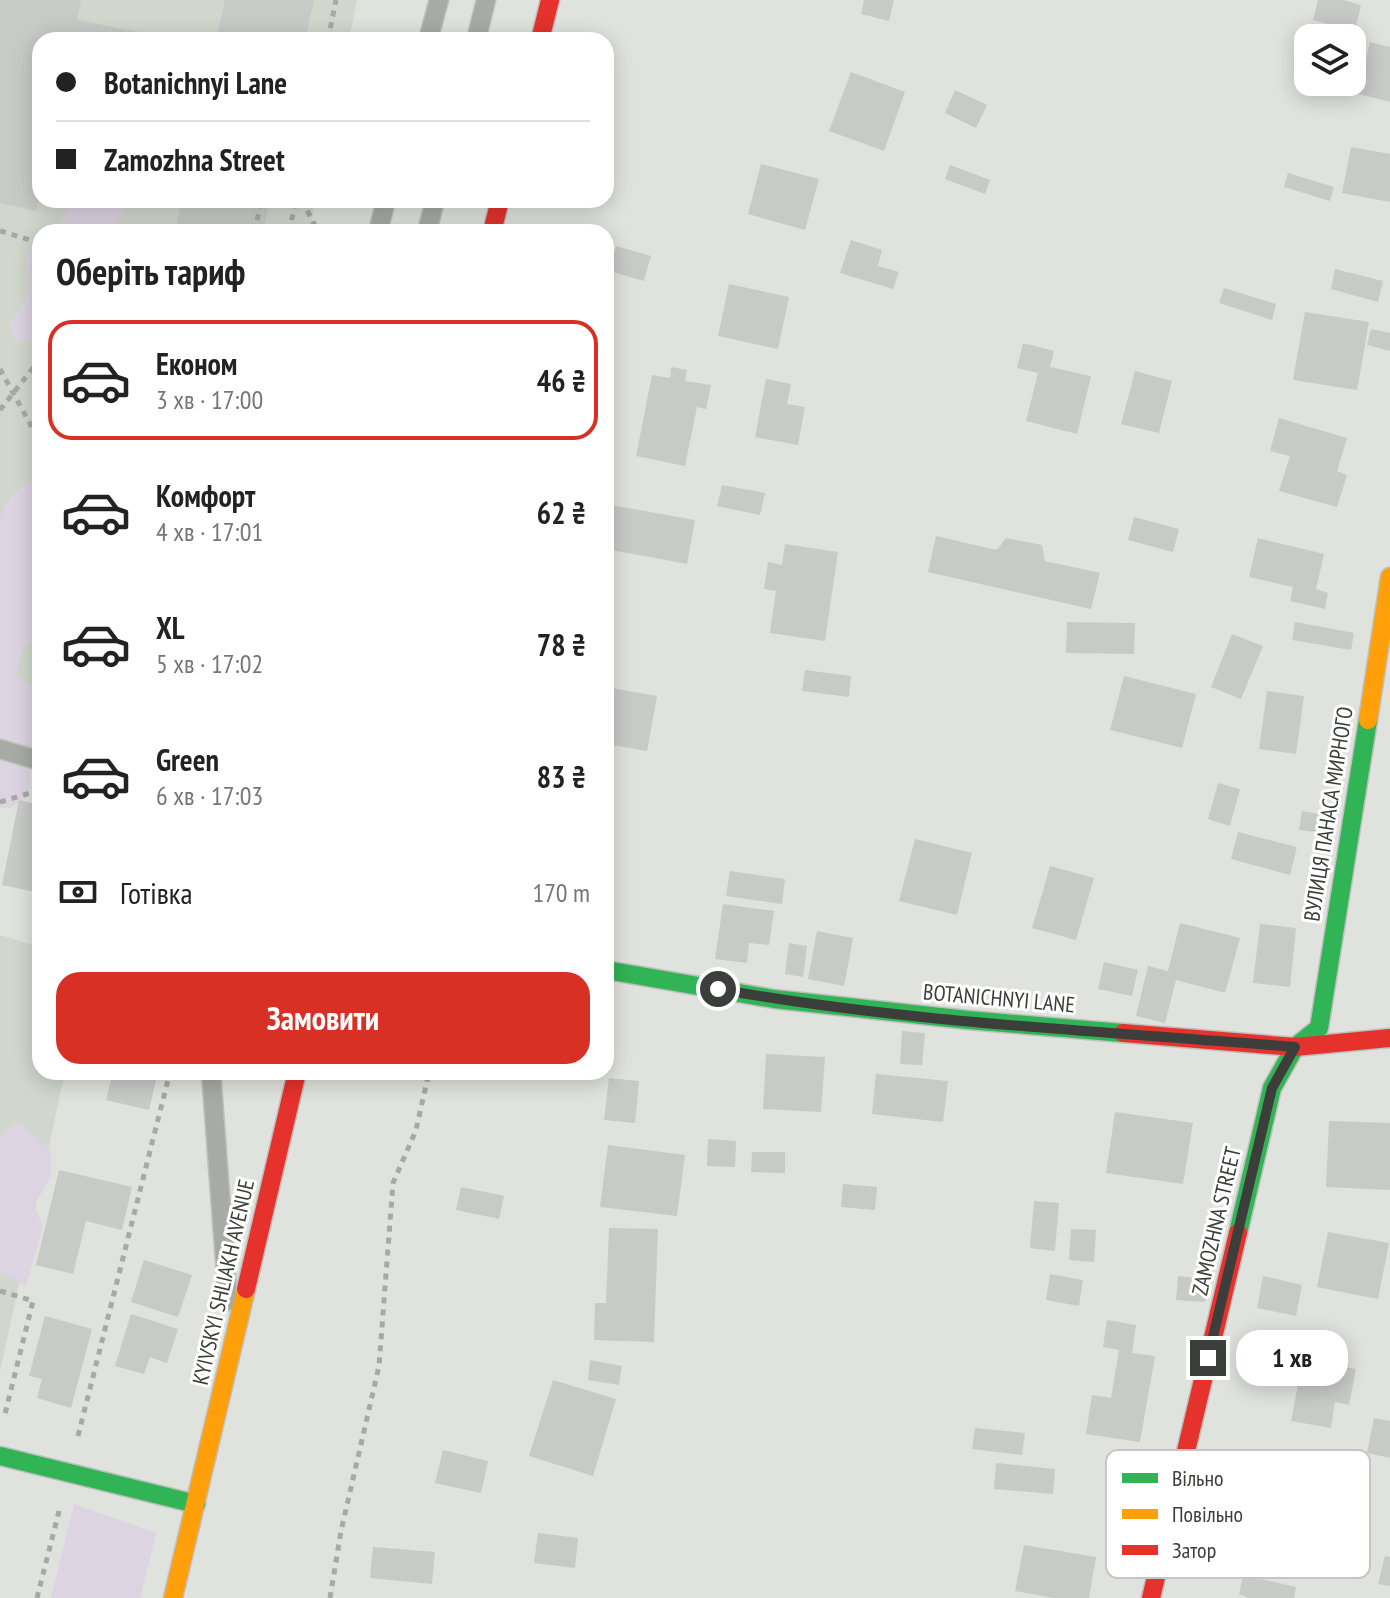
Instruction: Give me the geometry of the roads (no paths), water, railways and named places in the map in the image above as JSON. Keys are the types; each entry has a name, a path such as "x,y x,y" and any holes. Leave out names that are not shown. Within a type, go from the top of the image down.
{"street":[{"path":"542,32 550,0"},
{"name":"ВУЛИЦЯ ПАНАСА МИРНОГО","path":"1295,1047 1319,1028 1390,577"},
{"name":"BOTANICHNYI LANE","path":"614,971 774,999 968,1020 1295,1047 1390,1038"},
{"name":"ZAMOZHNA STREET","path":"1186,1450 1272,1088 1295,1047"},
{"name":"KYIVSKYI SHLIAKH AVENUE","path":"173,1598 295,1080"},
{"path":"0,1456 196,1504"},
{"name":"ZAMOZHNA STREET","path":"1151,1598 1156,1578"}],"lane":[{"path":"430,32 439,0"},
{"path":"478,32 486,0"},
{"path":"0,749 32,759"},
{"path":"212,1080 232,1348"}]}
